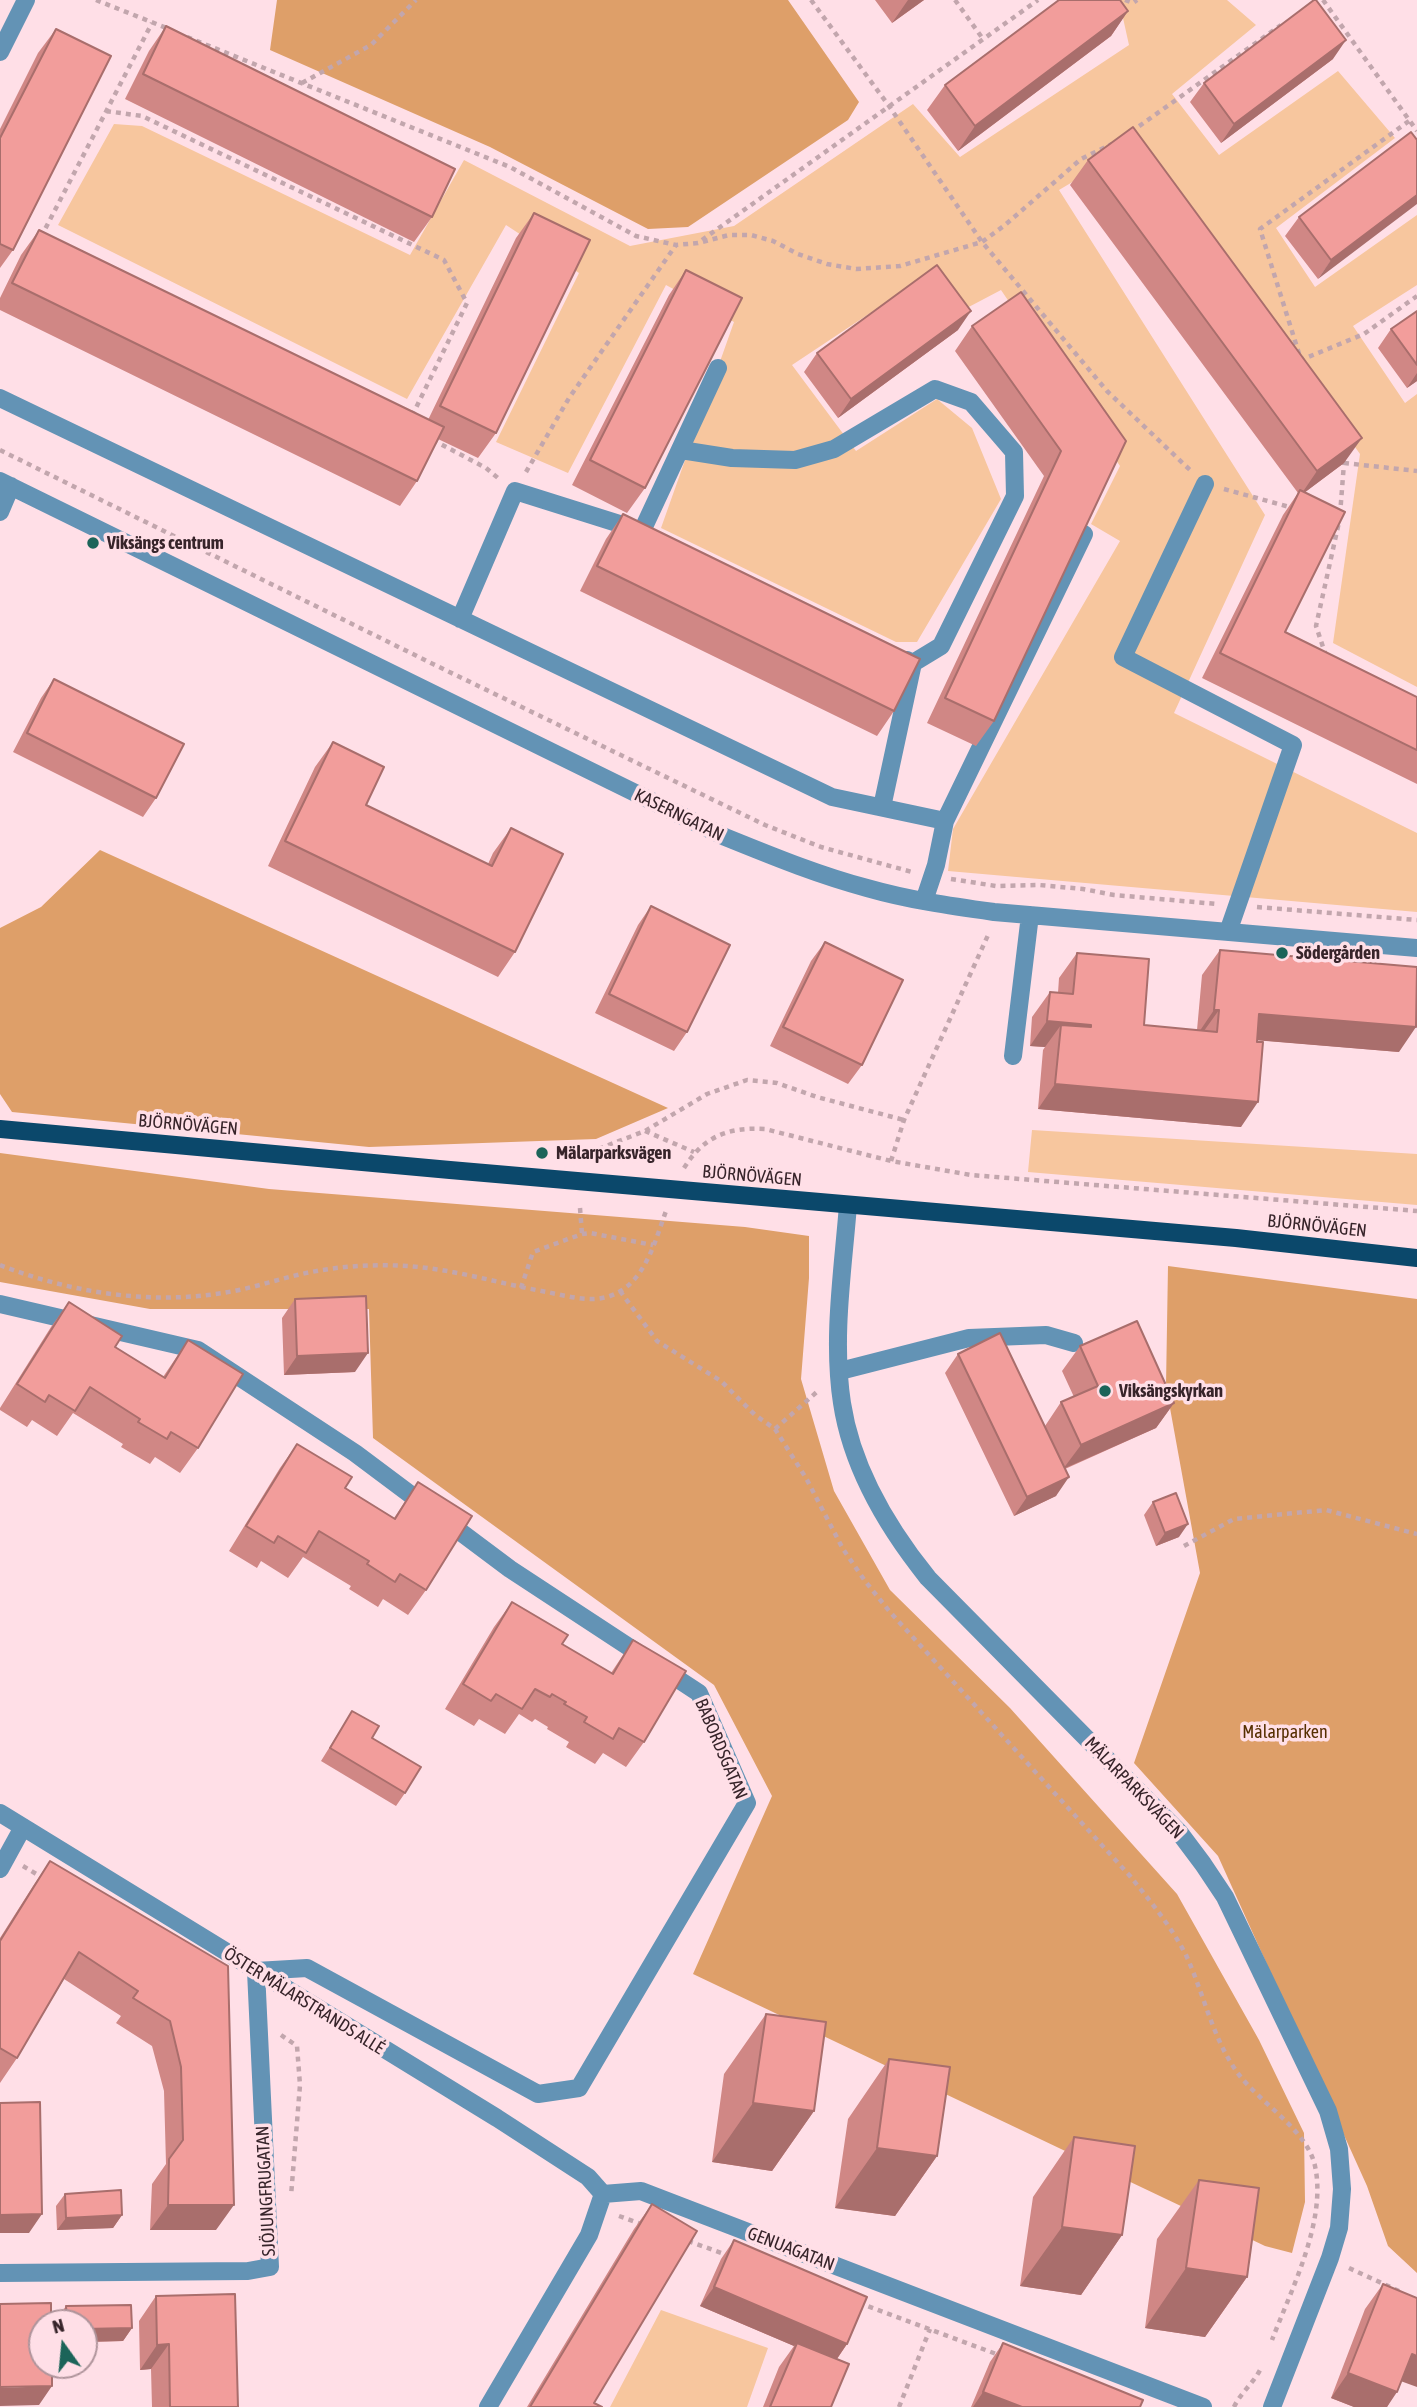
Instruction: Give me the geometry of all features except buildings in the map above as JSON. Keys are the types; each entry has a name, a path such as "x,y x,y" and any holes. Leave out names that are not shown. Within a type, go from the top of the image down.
{"main road":[{"name":"BJÖRNÖVÄGEN","path":"0,1129 1237,1238 1417,1258"}],"street":[{"path":"0,52 26,0"},
{"path":"460,619 516,491 649,534 681,450 718,368"},
{"path":"681,450 732,458 795,460 834,449 935,389 971,402 1014,452 1014,496 941,646 913,663 882,807"},
{"path":"0,398 832,797 945,821"},
{"path":"0,512 6,484"},
{"name":"KASERNGATAN","path":"6,484 725,837 809,870 923,901 994,912 1417,948"},
{"path":"1205,484 1123,657 1293,745 1228,932"},
{"path":"923,901 936,864 945,821 1084,534"},
{"path":"889,651 913,663"},
{"path":"1013,1056 1030,915"},
{"name":"MÄLARPARKSVÄGEN","path":"848,1205 838,1323 842,1402 851,1441 882,1514 928,1578 1179,1832 1203,1864 1225,1897 1328,2111 1339,2149 1342,2189 1339,2228 1272,2407"},
{"name":"BABORDSGATAN","path":"0,1304 198,1350 355,1452 510,1569 699,1693 747,1803 579,2088 538,2094 307,1968 256,1971"},
{"path":"840,1371 969,1338 1046,1335 1074,1342"},
{"name":"ÖSTER MÄLARSTRANDS ALLÉ","path":"0,1813 588,2177 601,2201"},
{"path":"4,1863 23,1827"},
{"name":"SJÖJUNGFRUGATAN","path":"0,2273 248,2271 270,2267 256,1971"},
{"name":"GENUAGATAN","path":"601,2201 641,2191 1203,2407"},
{"path":"488,2407 589,2235 601,2201"}],"path":[{"path":"96,0 510,167 636,236 676,245 698,243 729,235 751,235 773,241 798,254 827,264 871,269 900,266 982,242 1081,159 1123,138 1282,24"},
{"path":"302,83 372,45 416,0"},
{"path":"811,0 889,106 982,242 1107,391 1205,484 1299,510"},
{"path":"955,0 984,39"},
{"path":"698,243 1038,0"},
{"path":"1125,0 1133,3 1137,0"},
{"path":"1323,0 1417,131"},
{"path":"54,241 42,234 152,23"},
{"path":"106,111 142,116 443,260 467,303 407,427"},
{"path":"1307,372 1260,229 1409,121"},
{"path":"429,439 486,468 516,491 569,398 676,245"},
{"path":"1301,359 1364,334 1417,296"},
{"path":"1291,351 1301,359"},
{"path":"1329,664 1316,626 1339,521 1344,463 1339,450"},
{"path":"1344,463 1417,471"},
{"path":"891,1161 904,1120 988,934 994,912"},
{"path":"580,1156 645,1131 707,1094 747,1080 777,1083 817,1097 904,1120"},
{"path":"684,1168 694,1152 705,1142 731,1130 765,1129 891,1161 971,1174 1417,1211"},
{"path":"645,1131 694,1152"},
{"path":"0,1265 60,1284 110,1295 148,1298 185,1298 234,1291 312,1272 345,1267 381,1266 432,1269 597,1299 620,1292 631,1284 643,1268 668,1207"},
{"path":"580,1208 582,1234"},
{"path":"522,1287 533,1252 582,1234 590,1233 653,1245"},
{"path":"620,1292 657,1341 721,1381 755,1415 775,1429 806,1478 843,1549 865,1581 890,1612 1130,1876 1172,1931 1186,1956 1227,2057 1248,2087 1301,2138 1311,2154 1315,2167 1316,2206 1307,2248 1270,2346"},
{"path":"775,1429 840,1371"},
{"path":"1184,1546 1234,1519 1326,1510 1417,1534"},
{"path":"4,1863 50,1883"},
{"path":"274,2031 297,2046 300,2072 291,2205"},
{"path":"601,2201 650,2227"},
{"path":"676,2236 740,2260"},
{"path":"1307,2248 1405,2293"},
{"path":"856,2302 1008,2358"},
{"path":"899,2407 939,2306"},
{"path":"1234,2407 1239,2396 1254,2381 1265,2358"}],"shaded area":[{"path":"1119,0 1227,0 1256,25 1172,94 1219,155 1338,71 1395,138 1276,228 1315,287 1417,215 1417,285 1353,326 1405,403 1417,394 1417,687 1333,643 1360,454 1138,143 1059,190 1265,515 1174,713 1417,833 1417,912 948,871 953,829 1120,541 1091,524 1120,466 1001,290 963,310 926,276 792,365 856,451 937,399 972,428 1001,499 917,642 896,642 661,528 734,322 666,285 568,473 496,442 579,273 506,225 407,399 58,225 114,124 142,126 410,255 464,160 630,246 734,226 913,104 960,157 1129,45"},
{"path":"1032,1130 1417,1154 1417,1205 1028,1172"},
{"path":"661,2310 768,2348 747,2407 610,2407"}],"green space":[{"path":"277,0 788,0 859,102 848,120 688,227 648,229 490,147 270,50"},
{"path":"100,850 668,1108 596,1139 369,1147 12,1112 0,1094 0,928 41,907"},
{"path":"0,1153 269,1189 745,1227 809,1236 809,1278 801,1379 834,1491 890,1590 1010,1708 1177,1894 1259,2040 1304,2133 1305,2202 1292,2253 1265,2246 693,1974 772,1796 714,1685 373,1438 369,1309 150,1309 0,1282"},
{"name":"Mälarparken","path":"1168,1266 1417,1299 1417,2273 1388,2246 1367,2186 1218,1856 1134,1763 1200,1573 1166,1386"}],"place":[{"name":"Viksängs centrum","path":"93,543"},
{"name":"Södergården","path":"1282,953"},
{"name":"Mälarparksvägen","path":"542,1153"},
{"name":"Viksängskyrkan","path":"1105,1391"}]}
